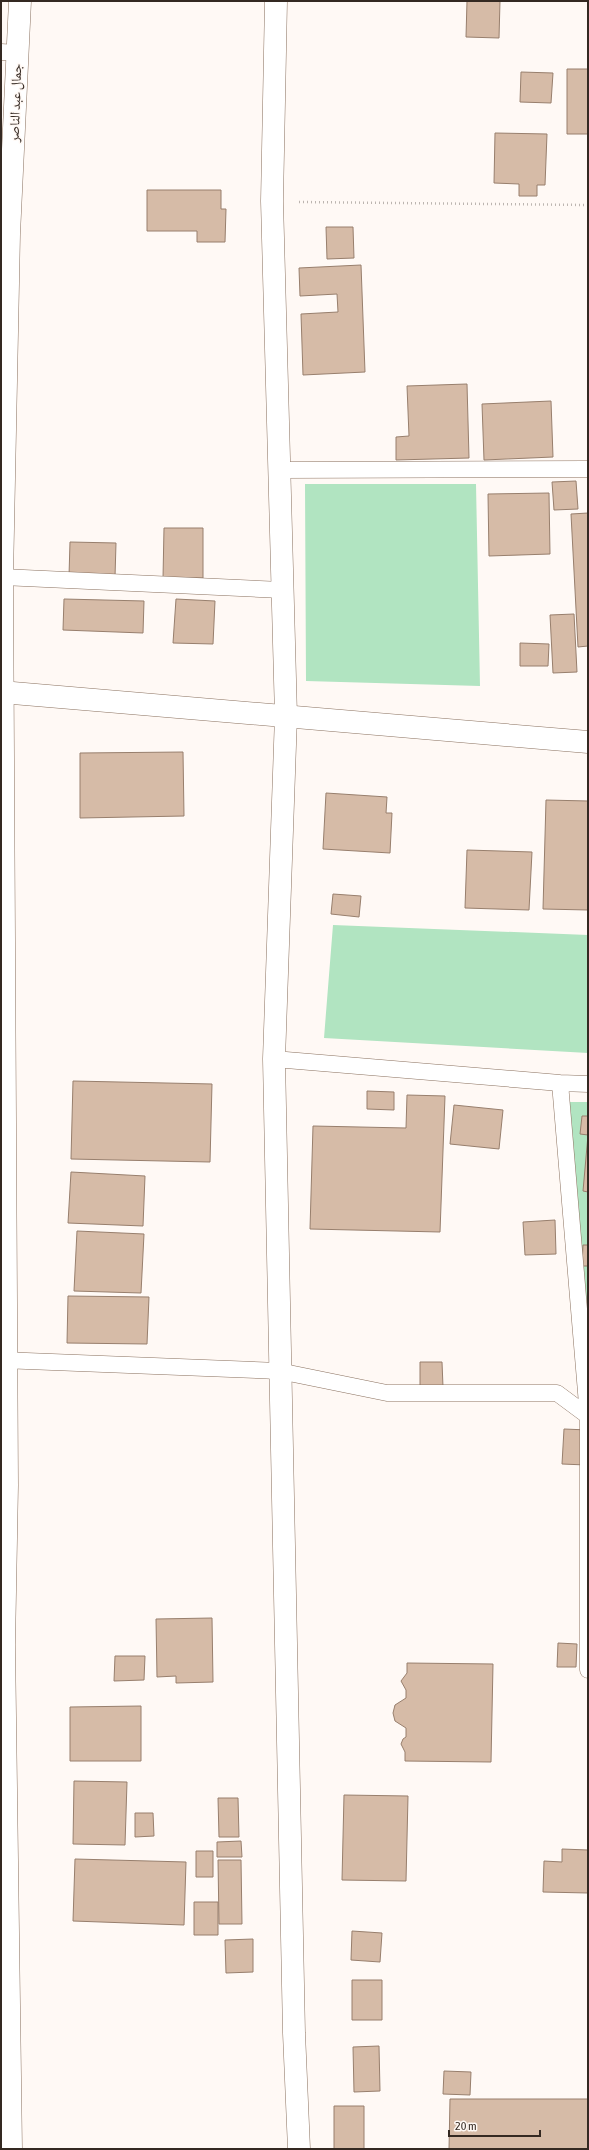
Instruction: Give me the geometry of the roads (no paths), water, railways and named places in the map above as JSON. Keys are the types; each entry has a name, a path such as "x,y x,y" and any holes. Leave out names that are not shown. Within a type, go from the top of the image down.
{"street":[{"name":"جمال عبد الناصر","path":"11,2149 3,1646 2,525 5,233 9,52 20,1"},
{"path":"276,1 272,201 286,716 274,1059 279,1371 294,2033 299,2149"},
{"path":"2,692 588,742"}],"lane":[{"path":"280,470 588,469"},
{"path":"2,577 282,590"},
{"path":"274,1059 560,1084 588,1084"},
{"path":"560,1084 588,1416 588,1670"},
{"path":"3,1360 279,1371 387,1393 557,1394 588,1416"}]}
